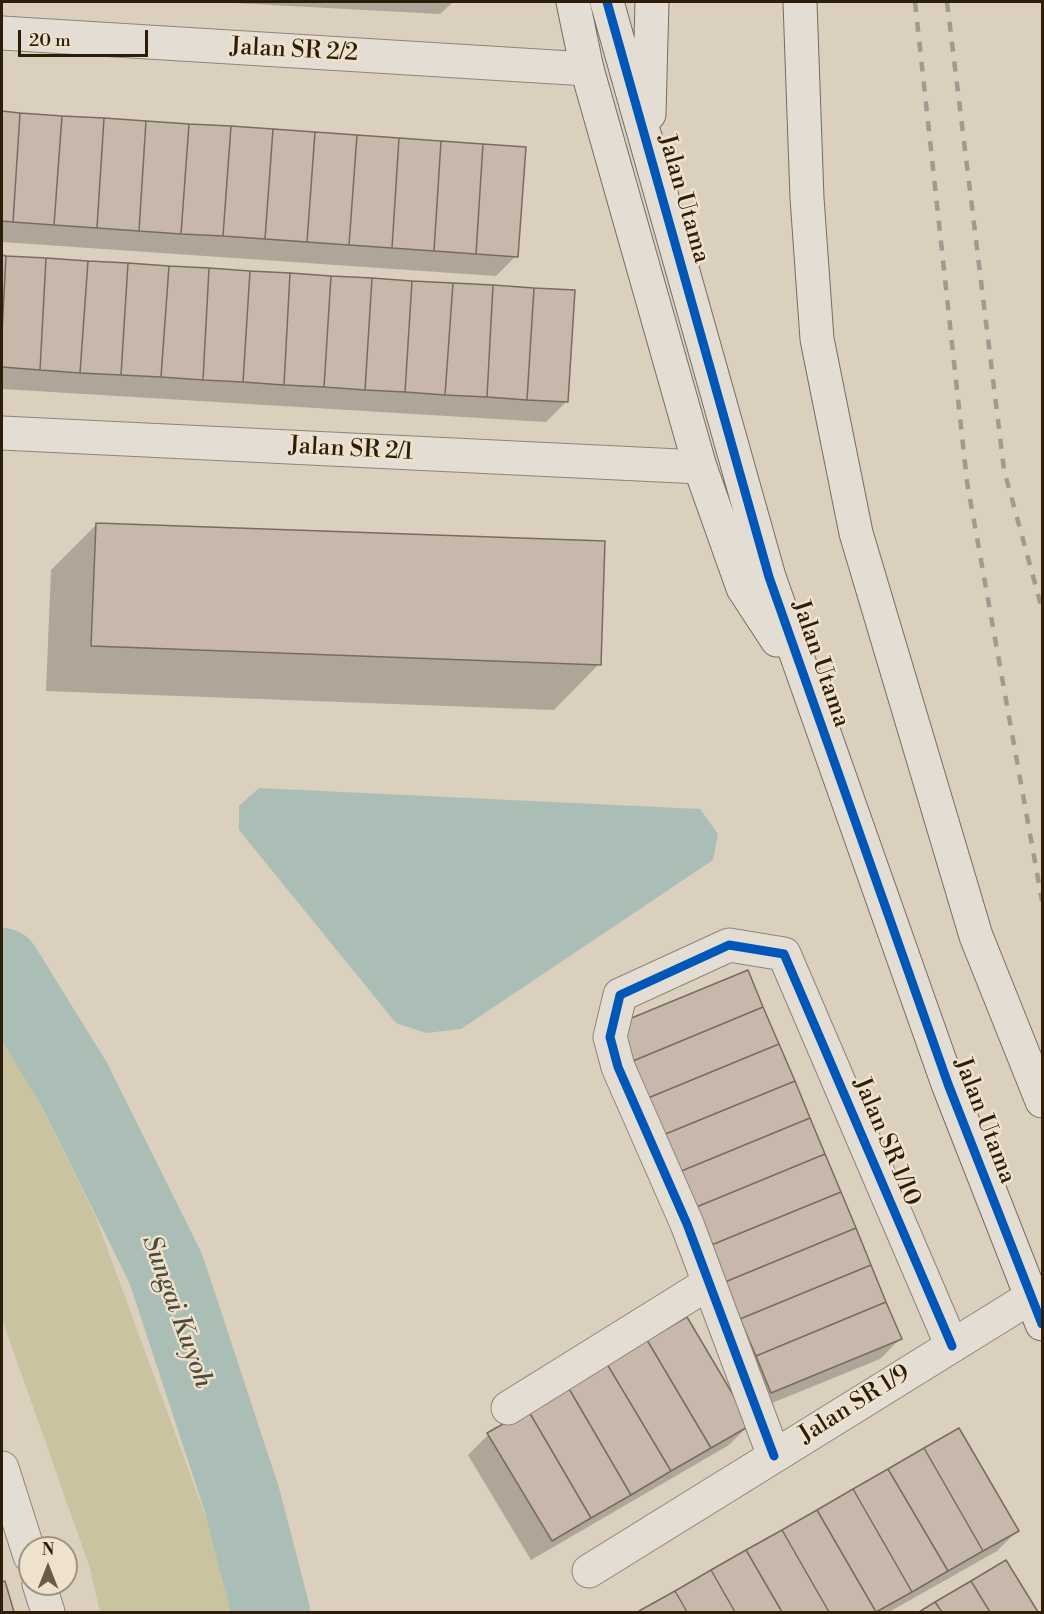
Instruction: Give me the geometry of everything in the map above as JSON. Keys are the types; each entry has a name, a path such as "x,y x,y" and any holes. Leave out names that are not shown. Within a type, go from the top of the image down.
{"street":[{"path":"573,2 587,69 700,467 743,588 805,681"},
{"name":"Jalan Utama","path":"607,2 768,577 948,1084 1037,1310"},
{"path":"648,146 652,2"},
{"path":"787,2 801,17 807,198 817,339 856,533 976,936 1042,1101"},
{"name":"Jalan SR 2/2","path":"2,33 587,69"},
{"name":"Jalan SR 2/1","path":"2,433 700,467"},
{"name":"Jalan SR 1/10","path":"709,1283 687,1224 618,1067 609,1037 620,995 729,945 784,954 952,1346"},
{"path":"508,1408 709,1283 774,1456"},
{"name":"Jalan SR 1/9","path":"589,1571 952,1346 1037,1310"},
{"path":"2,1468 24,1536"},
{"path":"43,1596 48,1612"}],"shaded area":[{"path":"259,788 700,809 718,834 713,860 461,1029 426,1033 396,1023 239,830 239,806"},
{"path":"2,1026 96,1218 225,1569 234,1612 100,1612 90,1568 2,1319"}],"building":[{"path":"2,111 20,113 13,222 2,221"},
{"path":"20,113 62,116 54,225 13,222"},
{"path":"62,116 104,118 97,228 54,225"},
{"path":"104,118 146,121 139,231 97,228"},
{"path":"146,121 189,124 181,234 139,231"},
{"path":"189,124 231,126 223,236 181,234"},
{"path":"231,126 273,129 265,239 223,236"},
{"path":"273,129 315,132 307,242 265,239"},
{"path":"315,132 357,135 349,245 307,242"},
{"path":"357,135 399,138 392,248 349,245"},
{"path":"399,138 441,141 434,251 392,248"},
{"path":"441,141 483,144 476,254 434,251"},
{"path":"483,144 526,147 518,257 476,254"},
{"path":"2,255 6,256 2,333"},
{"path":"6,256 46,258 40,370 2,367"},
{"path":"46,258 88,261 80,373 40,370"},
{"path":"88,261 128,263 121,375 80,373"},
{"path":"128,263 169,266 161,377 121,375"},
{"path":"169,266 209,268 203,380 161,377"},
{"path":"209,268 250,271 243,382 203,380"},
{"path":"250,271 290,273 284,385 243,382"},
{"path":"290,273 331,276 324,387 284,385"},
{"path":"331,276 372,278 365,390 324,387"},
{"path":"372,278 412,281 405,392 365,390"},
{"path":"412,281 453,283 445,395 405,392"},
{"path":"453,283 493,285 487,397 445,395"},
{"path":"493,285 534,288 527,400 487,397"},
{"path":"534,288 575,290 568,402 527,400"},
{"path":"96,523 605,541 601,665 91,646"},
{"path":"748,970 763,1007 633,1061 617,1024"},
{"path":"763,1007 779,1044 648,1098 633,1061"},
{"path":"779,1044 795,1081 663,1135 648,1098"},
{"path":"795,1081 810,1118 679,1172 663,1135"},
{"path":"810,1118 825,1154 694,1208 679,1172"},
{"path":"825,1154 841,1192 709,1246 694,1208"},
{"path":"841,1192 856,1228 725,1282 709,1246"},
{"path":"856,1228 871,1265 740,1319 725,1282"},
{"path":"871,1265 886,1302 756,1356 740,1319"},
{"path":"886,1302 902,1339 771,1393 756,1356"},
{"path":"687,1317 751,1425 711,1448 647,1340"},
{"path":"647,1340 711,1448 671,1471 607,1364"},
{"path":"607,1364 671,1471 631,1495 568,1387"},
{"path":"568,1387 631,1495 591,1518 528,1410"},
{"path":"528,1410 591,1518 552,1541 487,1433"},
{"path":"959,1428 1019,1531 983,1551 924,1448"},
{"path":"924,1448 983,1551 948,1571 888,1469"},
{"path":"888,1469 948,1571 912,1592 853,1489"},
{"path":"853,1489 912,1592 876,1612 817,1510"},
{"path":"817,1510 876,1612 829,1612 782,1530"},
{"path":"782,1530 829,1612 782,1612 746,1550"},
{"path":"746,1550 782,1612 735,1612 711,1570"},
{"path":"1006,1560 1038,1612 990,1612 971,1581"},
{"path":"711,1570 735,1612 687,1612 675,1591"},
{"path":"5,1581 14,1612 2,1612 2,1582"},
{"path":"971,1581 990,1612 942,1612 935,1602"},
{"path":"675,1591 687,1612 639,1611"},
{"path":"935,1602 942,1612 919,1612"}],"waterway":[{"name":"Sungai Kuyoh","path":"2,967 73,1082 166,1269 242,1500 271,1612"}],"railway":[{"path":"915,2 967,482 1042,901"},
{"path":"947,2 1004,470 1042,609"}],"cycle path":[{"path":"607,2 769,577 948,1084 1042,1324"},
{"path":"774,1456 687,1224 618,1067 610,1037 620,995 729,945 784,954 952,1346"}]}
